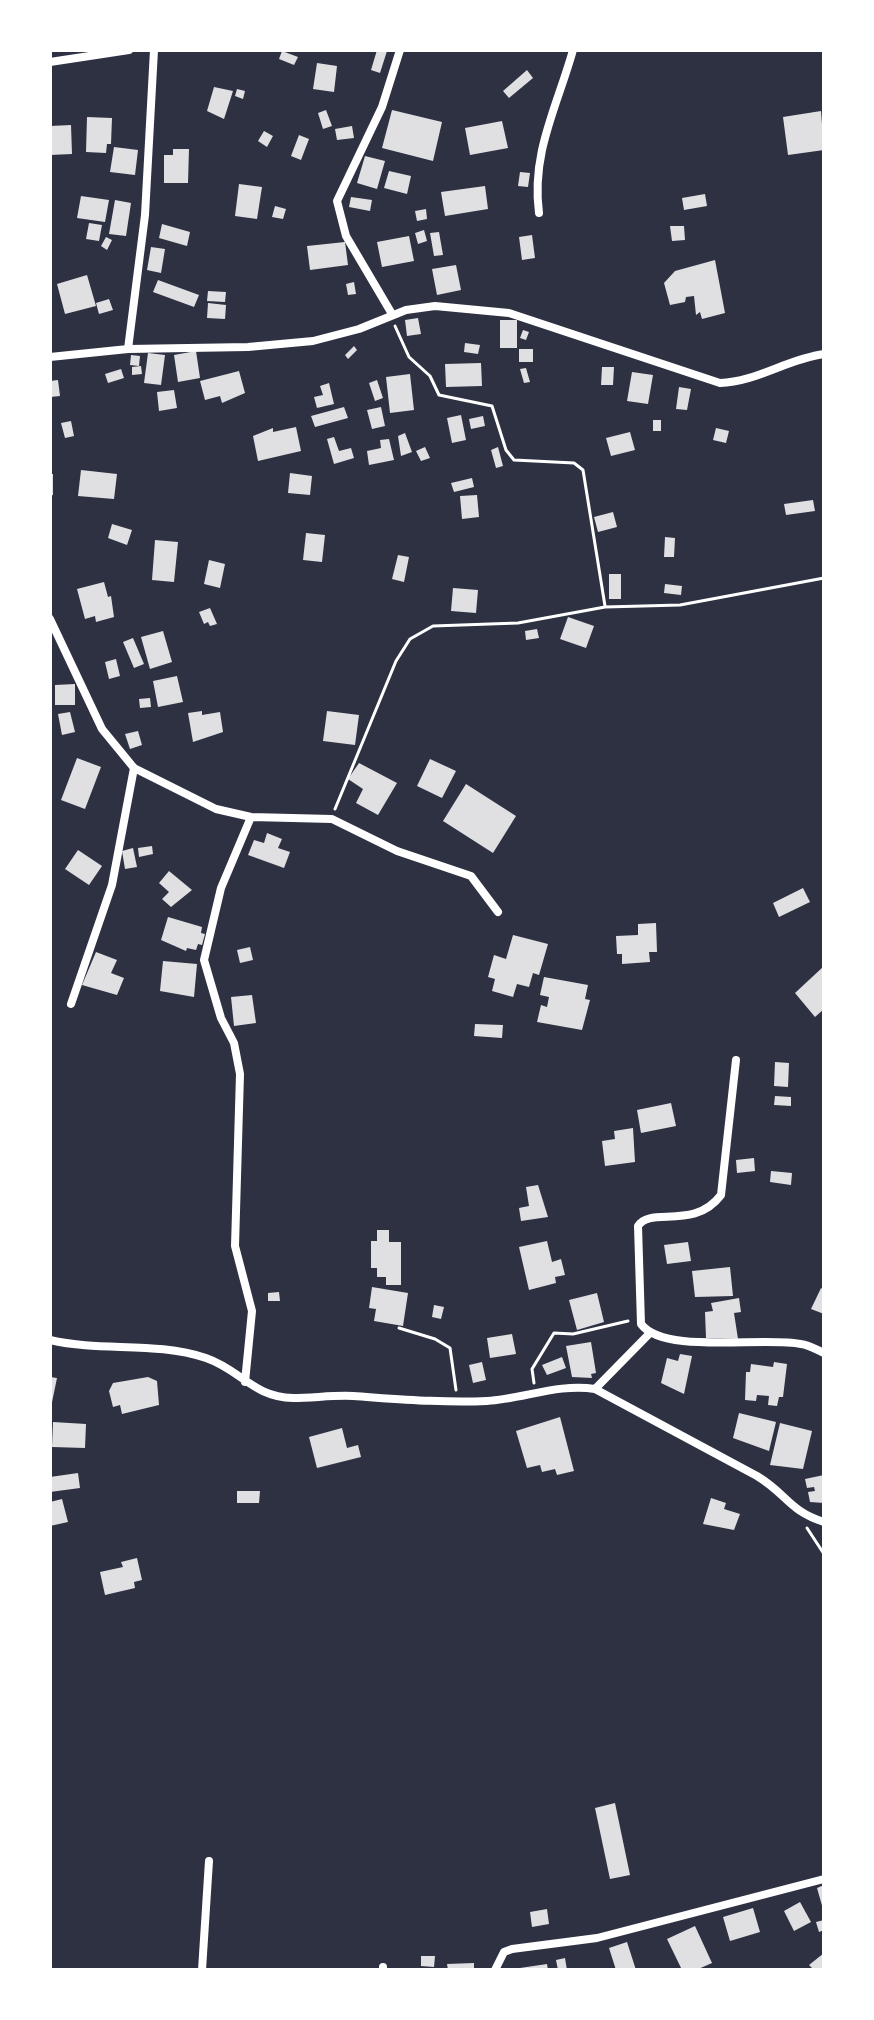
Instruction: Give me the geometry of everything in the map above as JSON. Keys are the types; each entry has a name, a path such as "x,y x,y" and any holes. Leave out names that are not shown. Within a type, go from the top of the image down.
{"street":[{"path":"50,62 129,50"},
{"path":"128,349 146,202 154,50"},
{"path":"392,314 346,236 337,201 382,107 400,50"},
{"path":"539,213 535,186 540,150 573,50"},
{"path":"50,357 128,349 248,347 313,341 359,329 392,314 435,306 497,310 720,383 743,380 796,358 824,354"},
{"path":"50,619 102,729 115,750 134,768 194,801 251,817 332,819 397,851 471,876 498,912"},
{"path":"71,1004 112,885 134,768"},
{"path":"245,1382 252,1311 235,1246 234,1224 240,1074 234,1043 221,1018 204,960 221,888 251,817"},
{"path":"649,1334 640,1318 638,1226 647,1218 700,1214 721,1195 736,1060"},
{"path":"649,1334 712,1343 802,1344 824,1353"},
{"path":"595,1389 649,1334"},
{"path":"50,1340 168,1349 229,1368 258,1392 289,1398 355,1396 458,1402 579,1387 595,1389 757,1476 780,1491 800,1514 824,1522"},
{"path":"202,1970 209,1861"},
{"path":"495,1970 504,1952 512,1949 597,1938 824,1879"}],"path":[{"path":"392,314 409,357 431,378 439,395 492,406 506,450 514,460 574,463 583,470 605,607"},
{"path":"332,819 385,680 410,639 441,625 518,623 605,607 680,605 824,578"},
{"path":"536,1393 532,1369 554,1333 573,1334 640,1318"},
{"path":"399,1328 435,1339 450,1348 458,1402"},
{"path":"800,1514 824,1554"}],"building":[{"path":"377,50 387,51 380,73 371,70"},
{"path":"282,51 298,57 294,65 279,59"},
{"path":"317,63 337,66 334,92 313,89"},
{"path":"527,70 533,78 509,98 503,91"},
{"path":"214,87 233,91 224,119 207,111"},
{"path":"237,89 245,91 243,99 235,96"},
{"path":"326,110 332,126 323,129 318,113"},
{"path":"392,110 442,122 433,161 382,148"},
{"path":"821,111 824,150 788,155 783,117"},
{"path":"87,117 112,118 111,144 107,144 106,153 86,152"},
{"path":"502,121 508,148 470,155 465,128"},
{"path":"71,125 72,154 50,155 50,126"},
{"path":"352,126 354,138 337,140 335,129"},
{"path":"264,131 273,136 267,147 258,141"},
{"path":"299,135 309,139 301,160 291,156"},
{"path":"114,147 138,150 135,175 110,172"},
{"path":"173,149 189,149 188,183 164,183 164,155 173,155"},
{"path":"365,156 385,161 377,189 357,183"},
{"path":"389,171 411,176 407,194 384,188"},
{"path":"520,172 530,173 528,187 518,186"},
{"path":"239,184 262,187 257,219 235,216"},
{"path":"485,186 488,209 445,216 441,192"},
{"path":"705,194 707,206 684,210 682,198"},
{"path":"81,196 109,200 105,222 77,218"},
{"path":"351,197 372,200 370,211 349,207"},
{"path":"115,200 131,203 126,236 109,234"},
{"path":"275,206 286,209 283,219 272,217"},
{"path":"426,209 427,219 417,221 415,211"},
{"path":"89,223 102,225 99,241 86,239"},
{"path":"162,224 190,232 187,246 159,238"},
{"path":"670,226 684,226 685,240 672,241"},
{"path":"424,230 427,241 418,244 415,233"},
{"path":"439,232 443,255 434,256 430,233"},
{"path":"532,235 535,258 522,260 519,237"},
{"path":"409,236 414,261 382,267 377,242"},
{"path":"106,237 112,240 107,250 101,246"},
{"path":"345,242 348,265 310,270 307,246"},
{"path":"151,247 165,249 161,273 147,270"},
{"path":"715,260 725,313 702,319 700,312 696,315 694,296 686,297 685,302 670,305 664,283 675,271"},
{"path":"456,265 461,290 437,295 432,269"},
{"path":"87,275 96,306 65,314 57,284"},
{"path":"158,280 199,295 194,307 153,292"},
{"path":"354,282 356,294 348,295 346,284"},
{"path":"208,291 226,292 225,302 207,301"},
{"path":"109,299 113,310 99,314 96,303"},
{"path":"208,303 226,305 225,319 207,318"},
{"path":"418,318 421,334 407,336 405,320"},
{"path":"500,320 517,320 517,348 500,348"},
{"path":"523,330 529,332 526,340 520,338"},
{"path":"465,343 480,345 478,354 464,352"},
{"path":"354,346 357,350 348,359 345,355"},
{"path":"519,349 533,349 533,362 519,362"},
{"path":"196,351 200,378 178,382 174,355"},
{"path":"148,353 165,355 161,385 144,383"},
{"path":"131,355 140,356 139,366 130,365"},
{"path":"481,363 482,386 446,387 445,364"},
{"path":"141,366 142,374 132,375 132,367"},
{"path":"602,367 614,367 613,385 601,385"},
{"path":"526,368 530,382 524,383 520,369"},
{"path":"121,369 124,378 108,383 105,374"},
{"path":"239,371 245,393 222,403 220,396 205,400 200,381"},
{"path":"632,372 653,375 648,404 627,401"},
{"path":"410,374 414,410 390,413 386,377"},
{"path":"58,380 60,396 50,397 50,381"},
{"path":"377,380 383,398 375,401 369,383"},
{"path":"329,383 334,404 317,408 314,397 323,395 320,386"},
{"path":"679,387 691,389 687,410 676,409"},
{"path":"174,390 177,408 159,411 157,392"},
{"path":"344,407 348,418 315,427 311,416"},
{"path":"381,407 385,426 372,429 367,410"},
{"path":"461,415 466,440 452,443 447,418"},
{"path":"483,416 485,426 471,429 469,419"},
{"path":"653,420 661,420 661,431 653,431"},
{"path":"71,421 74,436 65,438 61,423"},
{"path":"296,427 301,451 258,461 253,436 273,428 273,432"},
{"path":"716,428 729,431 726,443 713,440"},
{"path":"630,432 635,450 611,456 606,438"},
{"path":"405,433 412,452 401,456 398,436"},
{"path":"334,437 339,451 351,448 354,458 334,464 327,439"},
{"path":"389,439 394,460 369,465 367,451 381,448 380,440"},
{"path":"425,447 430,458 421,461 416,451"},
{"path":"498,447 503,466 496,468 491,450"},
{"path":"81,470 117,474 114,499 78,496"},
{"path":"290,473 312,476 310,495 288,493"},
{"path":"50,474 53,474 53,495 50,496"},
{"path":"472,478 474,487 454,492 451,483"},
{"path":"477,495 479,517 462,519 460,496"},
{"path":"813,500 815,511 786,515 784,504"},
{"path":"613,512 617,527 598,532 594,517"},
{"path":"112,524 132,530 127,545 108,538"},
{"path":"306,533 325,535 322,562 303,560"},
{"path":"665,537 675,538 674,557 664,557"},
{"path":"155,540 178,542 174,582 152,580"},
{"path":"398,555 409,557 404,582 392,579"},
{"path":"209,560 225,564 220,588 204,584"},
{"path":"609,574 621,574 621,599 609,599"},
{"path":"104,582 108,597 111,596 114,617 96,622 95,616 85,619 77,589"},
{"path":"665,584 682,586 681,595 664,593"},
{"path":"453,588 478,590 476,613 451,611"},
{"path":"210,608 217,624 210,626 208,622 204,624 199,612"},
{"path":"568,617 594,626 586,648 560,639"},
{"path":"537,629 539,638 526,640 525,631"},
{"path":"163,631 172,662 150,669 141,637"},
{"path":"133,638 144,664 134,668 123,642"},
{"path":"116,659 120,676 109,679 105,662"},
{"path":"177,676 183,702 158,707 153,681"},
{"path":"75,684 75,705 55,705 55,685"},
{"path":"150,698 151,707 140,708 139,699"},
{"path":"202,711 202,715 220,712 223,732 193,742 188,713"},
{"path":"327,711 359,715 355,745 323,741"},
{"path":"70,712 75,732 62,735 58,714"},
{"path":"138,731 142,745 130,749 125,734"},
{"path":"77,758 101,767 85,809 61,800"},
{"path":"430,759 456,771 442,798 417,786"},
{"path":"359,763 397,783 378,815 356,803 363,789 348,779"},
{"path":"466,784 516,816 493,853 443,821"},
{"path":"267,833 282,839 278,848 290,852 284,868 248,855 254,840 264,843"},
{"path":"152,846 153,854 139,857 138,848"},
{"path":"133,848 137,867 125,869 122,851"},
{"path":"78,850 102,866 89,885 65,869"},
{"path":"169,871 192,890 171,907 162,899 169,892 159,883"},
{"path":"803,888 810,902 779,917 773,903"},
{"path":"168,917 202,927 201,933 205,934 202,945 198,944 196,950 187,948 186,951 161,940"},
{"path":"656,923 657,952 649,952 650,962 622,964 622,954 617,954 616,936 638,935 638,924"},
{"path":"513,935 548,944 539,975 533,973 529,987 517,984 513,997 492,991 495,979 488,977 494,955 506,959"},
{"path":"250,947 253,960 240,963 237,950"},
{"path":"96,952 117,960 111,973 124,978 117,995 82,985"},
{"path":"163,961 197,964 194,997 160,991"},
{"path":"824,966 824,1009 815,1017 795,993"},
{"path":"544,977 588,985 585,999 590,1000 582,1030 537,1022 541,1005 547,1007 549,997 540,995"},
{"path":"252,995 256,1023 234,1026 231,997"},
{"path":"475,1024 503,1025 502,1038 474,1036"},
{"path":"775,1062 789,1063 788,1087 774,1086"},
{"path":"775,1096 791,1097 791,1106 774,1105"},
{"path":"671,1103 676,1126 641,1133 637,1110"},
{"path":"633,1128 635,1162 605,1166 602,1141 615,1139 614,1131"},
{"path":"754,1158 755,1171 737,1173 736,1160"},
{"path":"771,1171 792,1173 791,1185 770,1182"},
{"path":"538,1185 548,1217 521,1221 519,1208 529,1206 526,1187"},
{"path":"377,1230 389,1230 389,1242 401,1242 401,1285 386,1285 386,1277 377,1277 377,1268 371,1268 371,1241 377,1241"},
{"path":"547,1241 552,1262 561,1259 565,1275 555,1277 556,1283 529,1290 519,1247"},
{"path":"688,1242 691,1261 667,1264 664,1245"},
{"path":"730,1267 733,1296 695,1297 692,1271"},
{"path":"372,1287 408,1293 403,1326 374,1321 376,1309 369,1308"},
{"path":"821,1288 824,1290 824,1314 811,1309"},
{"path":"279,1292 280,1301 268,1301 268,1293"},
{"path":"597,1293 604,1322 577,1330 569,1300"},
{"path":"739,1298 741,1312 734,1313 738,1339 706,1338 705,1312 713,1311 711,1303"},
{"path":"434,1305 444,1307 441,1319 432,1317"},
{"path":"512,1334 516,1354 490,1358 487,1338"},
{"path":"591,1342 596,1373 591,1374 592,1378 572,1377 566,1346"},
{"path":"680,1354 692,1356 684,1394 661,1383 667,1358 678,1361"},
{"path":"562,1357 566,1368 547,1375 542,1365"},
{"path":"482,1362 486,1380 473,1383 469,1365"},
{"path":"774,1362 787,1364 783,1397 779,1397 777,1406 768,1405 769,1396 757,1395 756,1401 745,1400 746,1372 750,1372 751,1364 773,1367"},
{"path":"50,1377 57,1378 51,1407 50,1407"},
{"path":"148,1377 157,1381 159,1405 122,1414 120,1405 113,1407 109,1391 113,1383"},
{"path":"739,1413 776,1422 769,1451 733,1438"},
{"path":"560,1417 574,1471 557,1475 555,1469 542,1472 540,1465 527,1468 516,1431"},
{"path":"53,1422 86,1424 85,1448 52,1447"},
{"path":"780,1423 812,1431 803,1469 770,1465"},
{"path":"342,1428 347,1448 358,1445 361,1457 317,1468 309,1437"},
{"path":"78,1473 80,1488 50,1492 50,1477"},
{"path":"824,1475 824,1503 810,1502 808,1492 815,1491 814,1487 807,1488 805,1479"},
{"path":"237,1491 260,1491 259,1503 237,1503"},
{"path":"711,1498 726,1503 724,1509 740,1514 734,1530 703,1524"},
{"path":"62,1499 68,1522 50,1526 50,1502"},
{"path":"137,1558 142,1580 134,1582 135,1588 105,1595 100,1572 123,1567 121,1562"},
{"path":"615,1803 630,1875 610,1879 595,1808"},
{"path":"824,1885 824,1909 823,1909 817,1888"},
{"path":"800,1902 811,1922 794,1931 784,1911"},
{"path":"753,1908 760,1932 730,1941 723,1917"},
{"path":"547,1909 549,1924 532,1927 530,1912"},
{"path":"824,1920 824,1930 819,1932 816,1922"},
{"path":"695,1926 712,1963 696,1970 682,1970 667,1939"},
{"path":"627,1942 636,1970 616,1970 609,1948"},
{"path":"824,1953 824,1969 814,1970 809,1965"},
{"path":"421,1956 435,1956 434,1967 421,1966"},
{"path":"565,1958 567,1970 558,1970 556,1960"},
{"path":"474,1963 474,1970 448,1970 447,1964"},
{"path":"547,1964 548,1970 520,1970 520,1968"}]}
